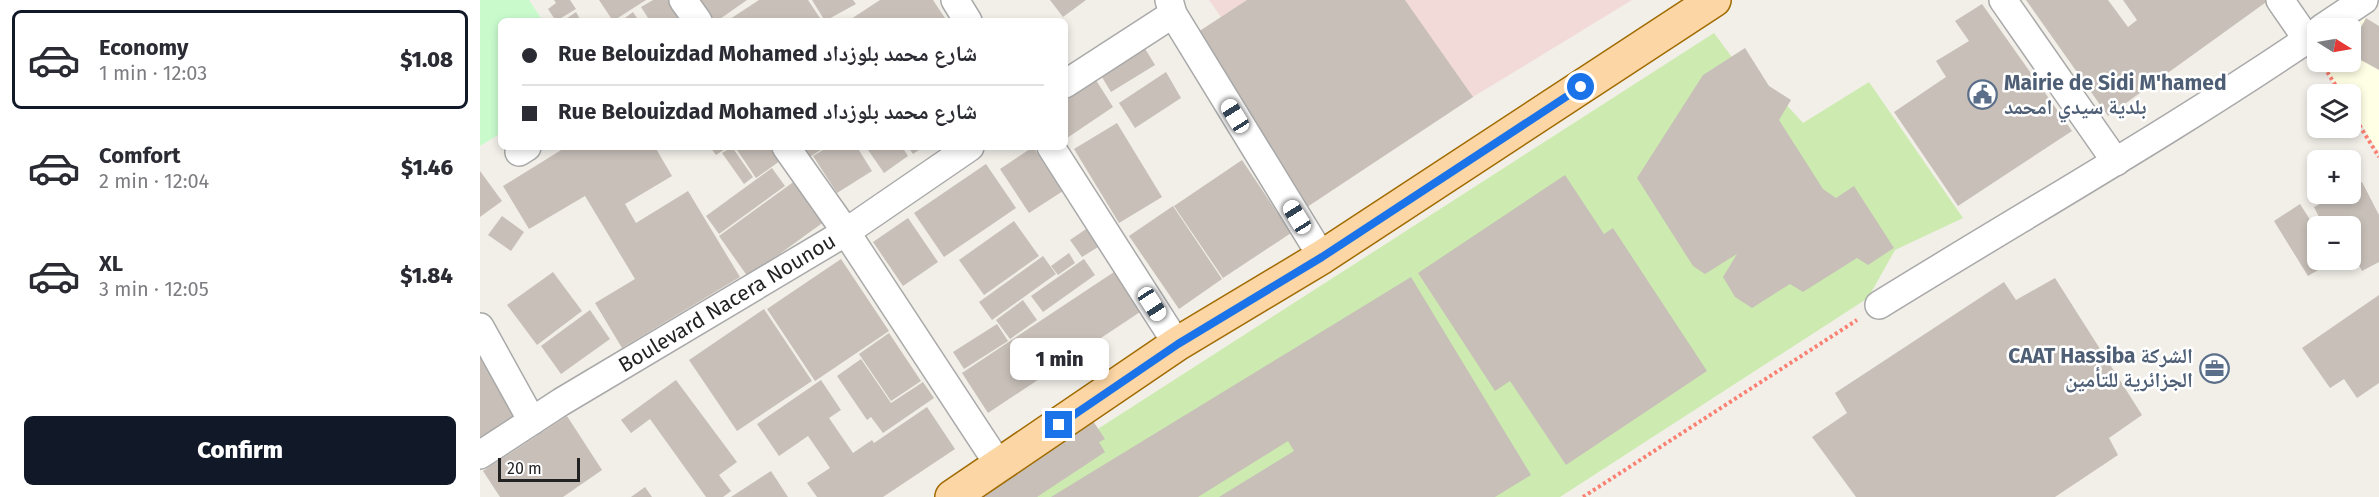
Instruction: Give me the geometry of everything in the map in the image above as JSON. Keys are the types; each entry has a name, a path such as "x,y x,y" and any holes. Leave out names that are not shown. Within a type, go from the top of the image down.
{"main road":[{"path":"952,497 1178,344 1322,257 1704,3"}],"street":[{"path":"683,0 696,18"},
{"path":"955,0 966,18"},
{"path":"2003,0 2116,162"},
{"path":"2280,0 2307,29"},
{"path":"2343,18 2364,0"},
{"path":"1068,82 1171,7 1322,257"},
{"path":"1879,305 2039,206 2307,46"},
{"path":"788,150 846,232 999,465"},
{"name":"Boulevard Nacera Nounou","path":"480,455 532,421 846,232 966,150"},
{"path":"1053,150 1178,344"},
{"path":"480,327 532,421"}],"path":[{"path":"2361,128 2379,157"},
{"path":"1583,497 1879,305"}],"shaded area":[{"path":"1209,0 1632,0 1473,97 1298,213 1189,38 1221,17"},
{"path":"2366,18 2379,26 2379,152 2361,124 2361,84 2334,84 2326,72 2361,72 2361,21"}],"green space":[{"path":"480,0 529,0 541,18 498,18 498,135 480,146"},
{"path":"1714,33 1769,107 1782,100 1803,123 1869,82 1963,218 1895,250 1868,298 1560,497 992,497"}],"building":[{"path":"554,0 570,0 576,9 561,18 554,18 548,9 556,3"},
{"path":"599,0 646,0 618,18 611,18"},
{"path":"653,0 668,0 679,18 648,18 641,7"},
{"path":"699,0 747,0 721,18 712,18"},
{"path":"759,0 808,0 820,18 732,18"},
{"path":"812,0 853,0 856,4 830,18 823,18"},
{"path":"880,0 933,0 945,18 853,18"},
{"path":"1050,0 1086,0 1063,17"},
{"path":"1247,0 1405,0 1473,97 1298,213 1189,38"},
{"path":"2026,0 2108,0 2128,27 2137,20 2123,0 2269,0 2108,116"},
{"name":"Mairie de Sidi M'hamed بلدية سيدي امحمد","path":"1982,4 2072,131 1958,206 1894,112 1946,77 1936,61 1969,41 1955,21"},
{"path":"576,12 579,18 567,18"},
{"path":"633,12 637,18 625,18"},
{"path":"2366,18 2379,26 2379,70 2361,60 2361,27"},
{"path":"1141,42 1155,65 1111,92 1097,69"},
{"path":"1745,48 1769,86 1791,100 1779,120 1823,189 1836,198 1854,186 1894,248 1868,265 1857,258 1803,292 1790,284 1752,308 1735,297 1723,277 1737,254 1705,274 1693,266 1637,178 1703,75"},
{"path":"1166,72 1181,98 1135,128 1119,103"},
{"path":"1094,77 1113,107 1068,137 1068,94"},
{"path":"1117,123 1162,197 1119,223 1074,149"},
{"path":"561,150 657,150 672,176 625,204 636,223 688,191 740,277 622,348 595,303 635,279 585,196 529,229 503,186"},
{"path":"712,150 724,150 716,155"},
{"path":"734,150 753,177 744,184 722,153"},
{"path":"737,150 783,150 787,156 756,178"},
{"path":"794,150 820,150 802,162"},
{"path":"823,150 859,150 872,171 837,193 813,156"},
{"path":"868,150 904,150 908,156 884,173"},
{"path":"1028,150 1035,150 1063,191 1029,213 1000,169"},
{"path":"1242,160 1291,233 1223,278 1174,206"},
{"path":"986,164 1016,208 944,257 914,213"},
{"path":"772,168 785,186 719,234 706,216"},
{"path":"480,171 502,201 480,217"},
{"path":"803,175 832,216 748,277 719,236"},
{"path":"1565,175 1604,234 1613,228 1707,371 1566,465 1510,381 1495,391 1418,273"},
{"path":"2361,182 2379,215 2379,262 2362,271 2361,216 2318,216 2314,207 2320,204 2361,204"},
{"path":"2300,204 2308,216 2307,270 2318,270 2308,276 2274,221"},
{"path":"1173,206 1222,279 1179,309 1129,236"},
{"path":"502,216 524,232 511,251 488,235"},
{"path":"908,218 938,262 903,286 873,242"},
{"path":"1014,221 1039,256 984,295 959,260"},
{"path":"1086,229 1098,247 1082,257 1070,240"},
{"path":"1069,253 1075,263 1058,275 1051,266"},
{"path":"1043,256 1056,274 992,320 979,302"},
{"path":"841,259 889,331 815,381 767,309"},
{"path":"1084,259 1095,275 1043,312 1031,296"},
{"path":"553,272 582,311 537,345 507,305"},
{"path":"1114,272 1140,312 988,413 962,373"},
{"path":"1411,277 1531,475 1495,497 1219,497 1294,451 1288,441 1198,497 1051,497"},
{"path":"2055,278 2142,415 2109,438 2118,455 2055,497 1856,497 1812,437 1847,413 1835,393 2004,282 2016,300"},
{"path":"2379,295 2379,383 2357,398 2344,379 2330,388 2302,348"},
{"path":"1023,300 1037,320 1010,339 996,320"},
{"path":"764,309 812,381 737,431 689,360"},
{"path":"590,310 610,339 561,374 541,346"},
{"path":"997,324 1008,341 964,369 953,352"},
{"path":"889,333 921,381 891,401 859,354"},
{"path":"480,348 523,414 480,442"},
{"path":"861,359 891,403 923,382 934,398 883,433 871,417 867,420 837,376"},
{"path":"676,380 737,462 719,475 731,491 723,497 706,497 650,419 631,433 621,420"},
{"path":"821,380 841,410 829,418 853,453 872,440 874,443 927,407 955,449 883,497 817,497 807,483 830,468 808,436 779,456 757,424"},
{"path":"567,416 602,470 563,497 500,497 483,471"},
{"path":"1093,421 1105,439 1099,442 1105,452 1037,497 979,497"},
{"path":"771,471 788,497 731,497"},
{"path":"645,487 652,497 631,497"}],"place":[{"name":"Mairie de Sidi M'hamed بلدية سيدي امحمد","path":"1983,95"},
{"name":"CAAT Hassiba الشركة الجزائرية للتأمين","path":"2214,368"}],"route":[{"path":"1059,425 1178,344 1322,257 1581,87"}]}
